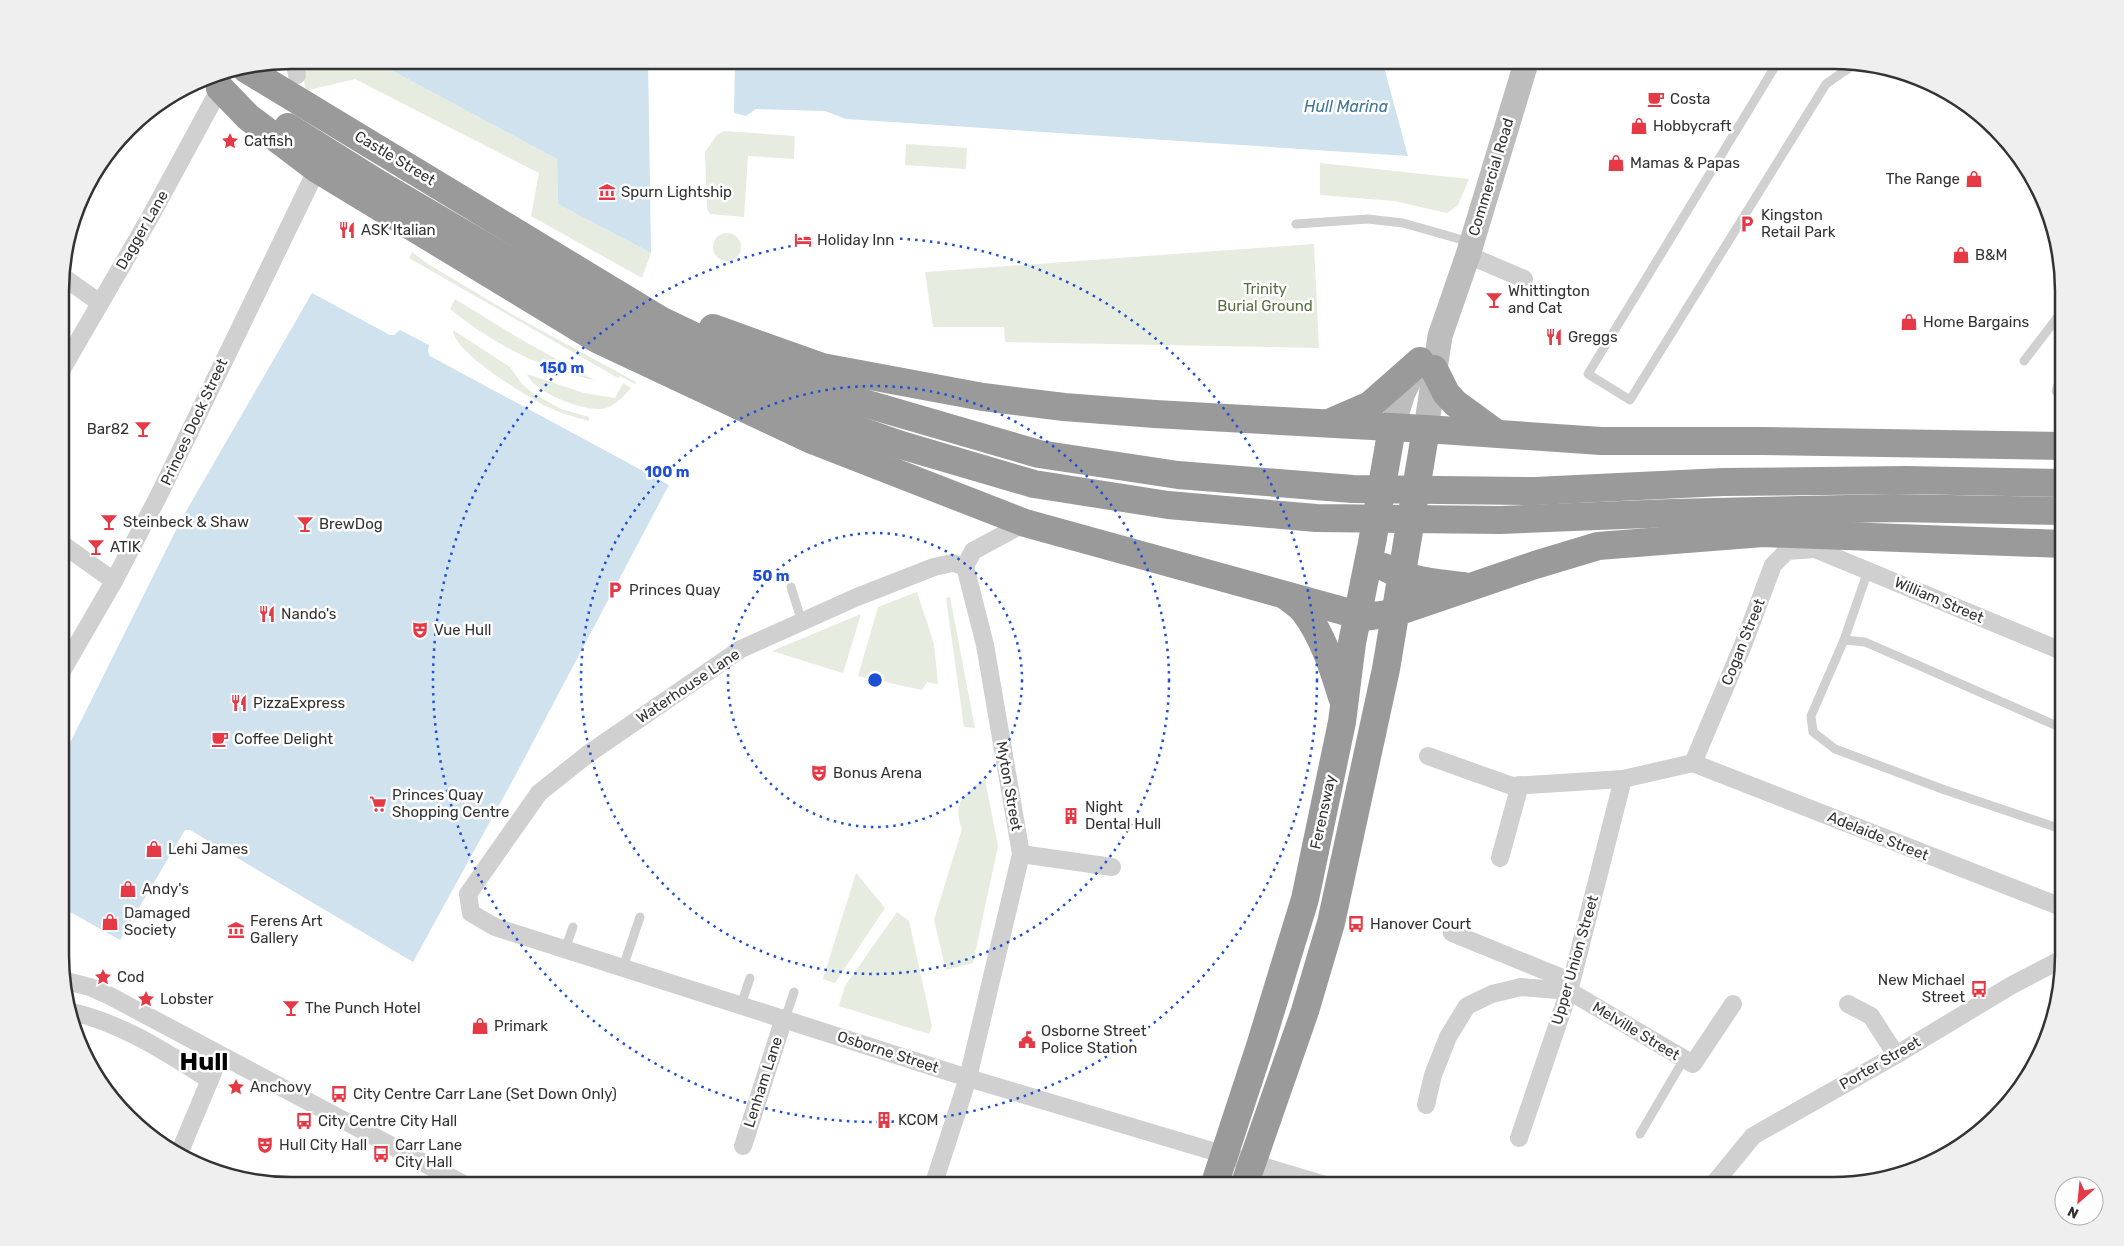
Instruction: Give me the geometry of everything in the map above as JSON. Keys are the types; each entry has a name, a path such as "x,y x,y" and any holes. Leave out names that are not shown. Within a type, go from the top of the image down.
{"highway":[{"name":"Castle Street","path":"252,72 545,248"},
{"path":"212,84 248,118 317,169 597,339 812,440 1025,523 1393,624 1472,587 1598,546 1763,533 2055,544"},
{"path":"212,84 268,115 379,184 505,258 590,306 701,364 797,409 901,445 1034,484 1168,505 1316,518 1500,520 1672,513 1893,508 2055,511"},
{"path":"545,248 681,316 822,367 983,397 1064,407 1155,414 1601,441 1759,441 2055,446"},
{"path":"545,248 662,321 770,372 805,386 1039,454 1178,474 1353,489 1535,491 1723,482 1896,480 2055,483"},
{"path":"1327,423 1346,417 1370,405 1427,365 1455,403 1497,434"},
{"name":"Ferensway","path":"1217,1177 1226,1155 1305,899 1344,703 1351,651 1371,551 1392,428"},
{"name":"Ferensway","path":"1248,1174 1304,1011 1331,923 1370,752 1426,429"},
{"path":"1371,551 1401,576 1416,580 1472,587"},
{"path":"1286,596 1303,611 1314,627 1329,656 1344,703"}],"street":[{"name":"Commercial Road","path":"1392,428 1403,393 1427,365 1440,336 1470,249 1524,69"},
{"name":"Dagger Lane","path":"69,357 149,219 210,84"},
{"name":"Princes Dock Street","path":"69,658 114,581 158,497 317,169"},
{"path":"1470,249 1524,279"},
{"path":"69,281 100,303"},
{"name":"Commercial Road","path":"1426,429 1427,365"},
{"path":"965,566 973,551 1025,523"},
{"name":"William Street","path":"1815,548 2055,648"},
{"name":"Cogan Street","path":"1693,763 1743,645 1772,565 1787,551 1815,548"},
{"path":"69,549 114,581"},
{"name":"Waterhouse Lane","path":"468,894 546,788 588,754 741,649 857,597 934,567 952,563 965,566"},
{"name":"Myton Street","path":"936,1177 968,1078 1021,854 985,646 965,566"},
{"path":"1428,756 1512,786 1623,779 1693,763"},
{"name":"Adelaide Street","path":"1693,763 2055,904"},
{"name":"Upper Union Street","path":"1519,1138 1569,986 1623,779"},
{"path":"1500,858 1520,786"},
{"path":"1021,854 1112,867"},
{"name":"Osborne Street","path":"468,894 471,913 495,927 785,1018 968,1078 1226,1155 1248,1174 1268,1177"},
{"name":"Melville Street","path":"1452,933 1569,986 1693,1064 1733,1004"},
{"name":"Porter Street","path":"1719,1177 1753,1136 1896,1055 2012,985 2055,963"},
{"path":"71,982 90,987 110,996 215,1068"},
{"path":"1426,1105 1433,1075 1448,1037 1467,1006 1492,994 1521,987 1569,986"},
{"path":"1848,1004 1871,1016 1896,1055"},
{"path":"76,1013 90,1016 150,1044 215,1068 448,1177"},
{"name":"Lenham Lane","path":"743,1146 785,1018"},
{"path":"181,1149 215,1068"}],"lane":[{"path":"1774,69 1588,374 1630,400 1826,84 1847,70"},
{"path":"1296,224 1368,219 1403,223 1470,249"},
{"path":"2024,361 2055,321"},
{"path":"1868,571 1844,640 1812,716 1813,732 1835,749 1945,790 2055,827"},
{"path":"791,587 802,622"},
{"path":"1844,640 1865,642 2055,725"},
{"path":"623,967 640,917"},
{"path":"565,949 573,927"},
{"path":"741,1005 750,978"},
{"path":"785,1018 794,992"},
{"path":"1640,1134 1684,1059"}],"green space":[{"path":"304,69 389,69 557,159 558,204 651,253 642,278 531,216 539,173 355,79 305,91"},
{"path":"724,131 795,136 794,159 748,156 744,217 710,214 707,209 705,152 717,135"},
{"path":"906,144 967,148 966,169 905,165"},
{"path":"1320,163 1469,179 1458,205 1447,213 1394,201 1320,195"},
{"path":"727,233 737,237 741,247 737,257 727,261 717,257 713,247 717,237"},
{"name":"Trinity Burial Ground","path":"1314,244 1319,348 1005,342 1004,327 933,327 925,272"},
{"path":"412,252 428,264 515,316 636,382 635,384 620,376 618,378 409,258"},
{"path":"455,299 522,340 594,380 555,369 500,344 450,309"},
{"path":"453,330 510,367 522,384 534,394 561,409 589,417 589,421 567,415 536,401 508,383 465,350 456,339"},
{"path":"527,374 584,393 615,398 623,383 631,388 609,407 591,409 558,399 531,381"},
{"path":"917,592 934,644 938,684 927,682 922,690 858,676 878,607"},
{"path":"950,597 975,728 964,727 946,598"},
{"path":"861,614 843,673 772,651"},
{"path":"985,779 998,846 973,963 946,970 934,920 962,829 958,812 959,805 971,789"},
{"path":"856,873 885,908 835,983 823,979"},
{"path":"897,912 909,921 932,1026 929,1034 839,1006 845,986"}],"water":[{"path":"389,69 648,69 651,253 558,204 557,159"},
{"name":"Hull Marina","path":"735,69 1384,69 1408,156 846,119 825,111 756,109 746,116 734,113"},
{"path":"312,293 390,335 394,335 400,330 429,345 428,351 430,356 669,485 514,778 413,962 190,830 185,830 120,940 69,911 69,745 181,520"}],"place":[{"name":"Costa","path":"1656,99"},
{"name":"Hobbycraft","path":"1639,126"},
{"name":"Catfish","path":"230,141"},
{"name":"Mamas & Papas","path":"1616,163"},
{"name":"The Range","path":"1974,179"},
{"name":"Spurn Lightship","path":"607,192"},
{"name":"Kingston Retail Park","path":"1747,224"},
{"name":"ASK Italian","path":"347,230"},
{"name":"Holiday Inn","path":"803,240"},
{"name":"B&M","path":"1961,255"},
{"name":"Whittington and Cat","path":"1494,300"},
{"name":"Home Bargains","path":"1909,322"},
{"name":"Greggs","path":"1554,337"},
{"name":"Bar82","path":"143,429"},
{"name":"Steinbeck & Shaw","path":"109,522"},
{"name":"BrewDog","path":"305,524"},
{"name":"ATIK","path":"96,547"},
{"name":"Princes Quay","path":"615,590"},
{"name":"Nando's","path":"267,614"},
{"name":"Vue Hull","path":"420,630"},
{"name":"PizzaExpress","path":"239,703"},
{"name":"Coffee Delight","path":"220,739"},
{"name":"Bonus Arena","path":"819,773"},
{"name":"Princes Quay Shopping Centre","path":"378,804"},
{"name":"Night Dental Hull","path":"1071,816"},
{"name":"Lehi James","path":"154,849"},
{"name":"Andy's","path":"128,889"},
{"name":"Damaged Society","path":"110,922"},
{"name":"Hanover Court","path":"1356,924"},
{"name":"Ferens Art Gallery","path":"236,930"},
{"name":"Cod","path":"103,977"},
{"name":"New Michael Street","path":"1979,989"},
{"name":"Lobster","path":"146,999"},
{"name":"The Punch Hotel","path":"291,1008"},
{"name":"Primark","path":"480,1026"},
{"name":"Osborne Street Police Station","path":"1027,1040"},
{"name":"Anchovy","path":"236,1087"},
{"name":"City Centre Carr Lane (Set Down Only)","path":"339,1094"},
{"name":"KCOM","path":"884,1120"},
{"name":"City Centre City Hall","path":"304,1121"},
{"name":"Hull City Hall","path":"265,1145"},
{"name":"Carr Lane City Hall","path":"381,1154"}],"district":[{"name":"Hull","path":"204,1061"}]}
